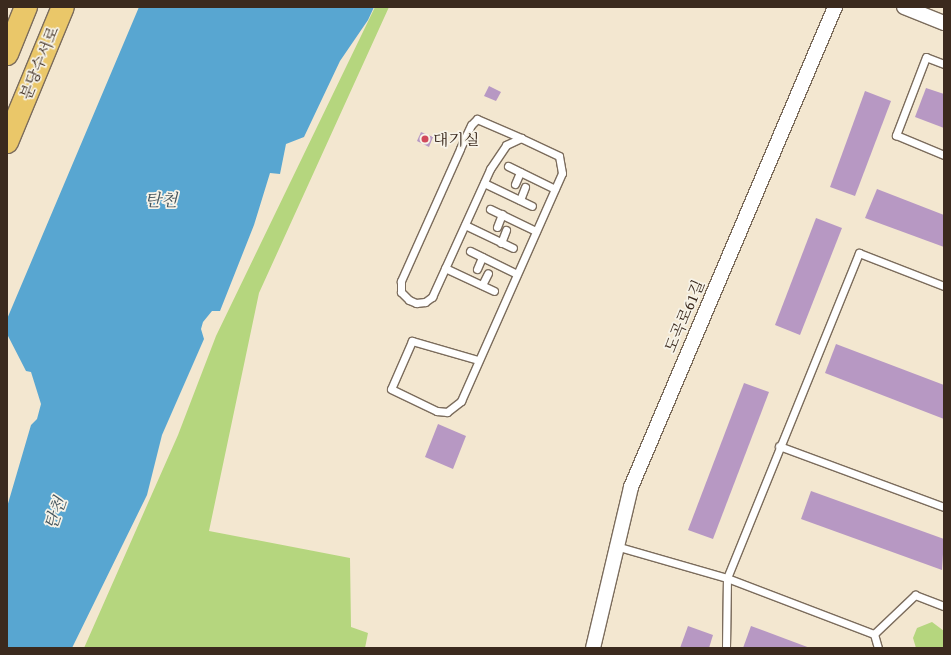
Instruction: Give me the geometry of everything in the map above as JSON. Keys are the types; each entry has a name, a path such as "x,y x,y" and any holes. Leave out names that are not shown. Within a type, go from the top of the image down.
{"highway":[{"name":"분당수서로","path":"7,54 26,7"},
{"name":"분당수서로","path":"7,142 63,7"}],"street":[{"name":"도곡로61길","path":"593,648 616,546 632,487 835,7"},
{"path":"904,7 944,23"}],"lane":[{"path":"944,64 926,57 896,135 944,155"},
{"path":"478,360 412,341 391,388 437,412 447,412 461,401 562,173 558,156 521,138 477,120 471,125 401,281 402,292 409,300 416,303 425,302 432,297 484,183 506,145 521,138"},
{"path":"508,166 555,189"},
{"path":"515,184 520,172"},
{"path":"484,183 532,206"},
{"path":"520,200 525,188"},
{"path":"490,209 536,231"},
{"path":"497,227 502,214"},
{"path":"464,225 513,248"},
{"path":"501,243 506,230"},
{"path":"470,251 517,274"},
{"path":"726,648 727,578 859,253 944,286"},
{"path":"477,269 482,257"},
{"path":"445,268 494,291"},
{"path":"482,285 488,273"},
{"path":"780,446 944,507"},
{"path":"616,546 727,578 874,634"},
{"path":"874,634 915,595 944,606"},
{"path":"874,634 878,648"}],"green space":[{"path":"375,7 389,7 259,293 209,531 350,558 351,627 368,633 365,648 84,648 178,435 216,336"},
{"path":"932,622 944,631 944,648 916,648 913,638 917,628"}],"water":[{"name":"탄천","path":"139,7 374,7 368,20 340,61 304,137 286,144 280,174 270,173 254,225 220,311 212,311 203,322 201,329 204,339 162,435 147,495 72,648 7,648 7,507 31,425 37,419 41,404 31,372 26,371 7,334 7,319"}],"building":[{"name":"대기실","path":"489,86 501,92 496,101 484,96"},
{"path":"926,88 944,94 944,128 915,117"},
{"path":"865,91 891,101 855,196 830,187"},
{"name":"대기실","path":"421,132 433,137 429,147 417,141"},
{"path":"877,189 944,215 944,247 865,218"},
{"path":"816,218 842,228 800,335 775,325"},
{"path":"836,344 944,385 944,419 825,373"},
{"path":"744,383 769,392 713,539 688,530"},
{"path":"438,424 466,436 453,469 425,457"},
{"path":"811,491 944,539 942,570 801,519"},
{"path":"688,626 713,635 709,648 680,648"},
{"path":"751,626 810,648 743,648"}],"place":[{"name":"대기실","path":"425,139"}]}
